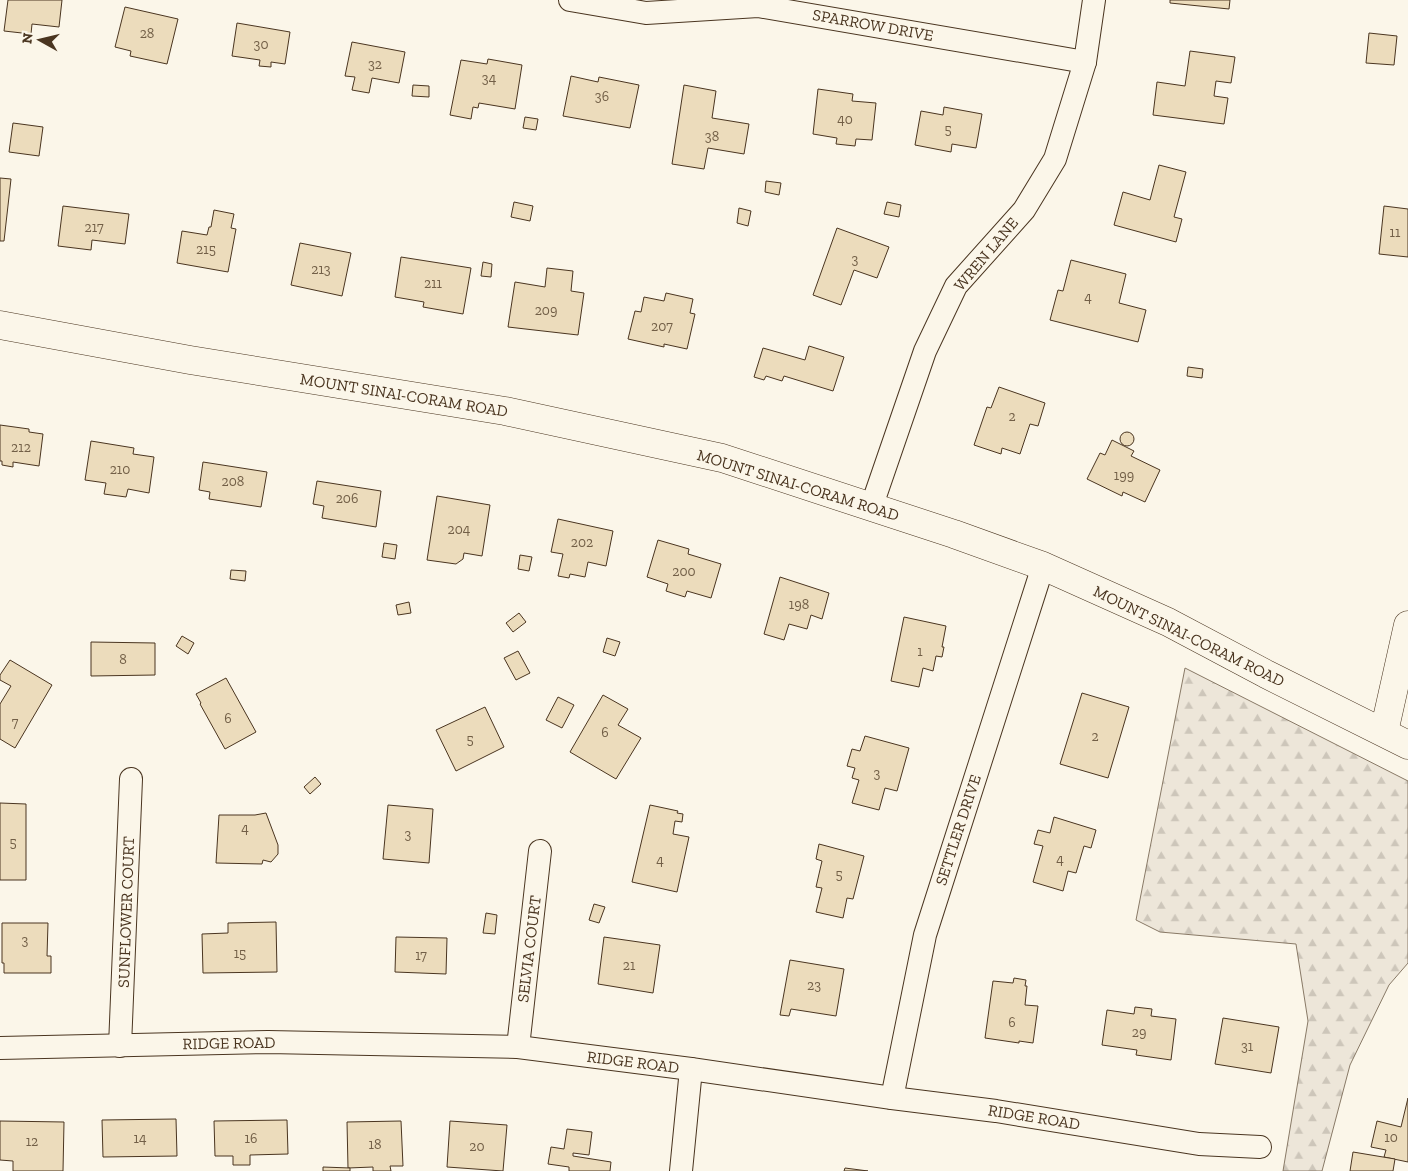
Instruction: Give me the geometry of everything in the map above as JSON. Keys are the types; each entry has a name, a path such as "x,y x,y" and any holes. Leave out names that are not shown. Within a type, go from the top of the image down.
{"main road":[{"name":"MOUNT SINAI-CORAM ROAD","path":"0,325 209,363 505,411 722,458 954,534 1043,566 1168,622 1266,674 1408,745"},
{"path":"1384,732 1408,625"}],"street":[{"name":"SPARROW DRIVE","path":"570,0 646,13 758,6 1085,62"},
{"name":"WREN LANE","path":"871,508 925,351 956,286 1024,210 1055,159 1085,62 1094,0"},
{"name":"SETTLER DRIVE","path":"892,1098 925,935 1043,566"},
{"name":"SUNFLOWER COURT","path":"120,1046 132,779"},
{"name":"SELVIA COURT","path":"518,1047 540,852"},
{"name":"RIDGE ROAD","path":"0,1048 268,1042 518,1047 996,1111 1199,1144 1260,1147"},
{"path":"681,1171 690,1069"}],"green space":[{"path":"1185,668 1408,781 1408,963 1389,985 1350,1065 1322,1171 1283,1171 1308,1021 1296,944 1160,932 1136,920"}],"building":[{"path":"8,0 62,0 59,27 32,24 31,34 4,31"},
{"path":"1170,0 1230,0 1229,9 1170,3"},
{"path":"125,7 178,19 167,64 130,56 131,51 115,47"},
{"path":"237,23 290,32 285,64 271,62 271,67 259,66 260,60 232,56"},
{"path":"1369,33 1397,36 1394,65 1366,63"},
{"path":"352,42 405,52 399,83 372,78 369,93 352,90 355,77 345,76"},
{"path":"1190,51 1235,57 1231,83 1216,81 1214,96 1228,98 1224,124 1153,115 1157,82 1185,86"},
{"path":"488,59 522,65 515,109 479,103 478,108 473,107 471,119 450,115 461,60 487,64"},
{"path":"571,76 598,82 599,77 639,85 630,128 563,116"},
{"path":"413,85 429,86 429,97 412,96"},
{"path":"684,85 716,91 712,118 749,124 744,154 708,148 704,169 672,164"},
{"path":"818,89 853,94 852,101 876,103 872,140 856,139 855,146 836,144 837,138 813,134"},
{"path":"944,107 982,114 976,148 952,144 951,152 915,145 921,111 943,115"},
{"path":"525,117 538,119 536,130 523,128"},
{"path":"13,123 43,127 39,156 9,152"},
{"path":"1159,165 1186,172 1174,217 1182,219 1176,242 1114,225 1123,192 1150,200"},
{"path":"0,178 11,179 4,241 0,241"},
{"path":"766,181 781,183 779,195 765,192"},
{"path":"514,202 533,206 530,221 511,217"},
{"path":"887,202 901,205 899,217 884,214"},
{"path":"63,206 129,214 125,244 92,240 91,250 58,246"},
{"path":"1384,206 1408,209 1408,257 1379,254"},
{"path":"739,208 751,211 748,226 737,223"},
{"path":"214,210 234,214 231,228 236,229 228,272 177,263 182,231 207,235 209,227 211,227"},
{"path":"837,228 889,247 877,278 854,270 841,305 813,295"},
{"path":"300,243 351,253 342,296 291,285"},
{"path":"401,257 471,268 463,314 423,307 424,302 395,297"},
{"path":"1071,260 1126,274 1119,303 1146,310 1138,342 1050,320 1058,290 1063,291"},
{"path":"483,262 492,264 491,277 481,276"},
{"path":"547,268 573,271 571,291 584,293 578,335 508,327 515,282 545,287"},
{"path":"666,293 693,299 690,313 695,314 687,349 664,344 664,347 628,339 635,311 641,312 644,297 664,301"},
{"path":"809,346 844,357 833,391 784,376 782,381 766,376 764,380 754,377 763,348 805,360"},
{"path":"1188,367 1203,369 1202,378 1187,376"},
{"path":"999,387 1045,403 1038,426 1030,424 1020,454 1002,448 1001,454 974,445 987,407 991,408"},
{"path":"0,425 29,429 29,432 43,434 39,466 13,462 13,467 2,465 2,461 0,461"},
{"path":"1127,432 1132,434 1134,439 1132,444 1127,446 1122,444 1120,439 1122,434"},
{"path":"1112,440 1134,451 1131,456 1160,470 1145,502 1123,492 1122,496 1087,479 1100,453 1105,455"},
{"path":"91,441 134,448 133,454 154,457 149,493 128,489 126,497 104,494 106,483 85,480"},
{"path":"203,462 267,472 261,507 209,499 210,492 199,490"},
{"path":"317,481 381,491 376,527 322,518 324,506 313,504"},
{"path":"437,496 490,505 482,556 464,553 463,559 456,564 427,560"},
{"path":"558,519 613,531 606,566 588,562 585,577 570,574 569,578 558,576 563,554 551,552"},
{"path":"658,540 689,549 688,554 721,564 711,598 687,591 685,597 666,591 668,584 647,577"},
{"path":"384,543 397,545 395,559 382,557"},
{"path":"520,555 532,557 529,571 518,569"},
{"path":"231,570 246,571 245,581 230,579"},
{"path":"780,577 829,593 822,619 811,615 807,629 789,624 784,640 764,634"},
{"path":"409,602 411,613 398,615 396,605"},
{"path":"519,613 526,622 513,632 506,623"},
{"path":"904,617 946,626 942,657 936,656 933,671 923,668 919,687 891,681"},
{"path":"182,636 194,643 188,654 176,646"},
{"path":"607,638 620,642 615,656 603,652"},
{"path":"91,642 155,643 155,675 91,676"},
{"path":"518,651 530,673 516,680 504,658"},
{"path":"10,660 52,685 15,748 0,739 0,704 11,686 0,680 0,675"},
{"path":"226,678 256,732 225,749 196,694"},
{"path":"1082,693 1129,707 1108,778 1060,764"},
{"path":"603,695 628,709 618,725 641,738 616,779 570,752"},
{"path":"558,697 574,705 562,728 546,720"},
{"path":"485,707 504,747 456,771 436,730"},
{"path":"865,736 909,748 897,791 885,788 879,810 852,803 859,780 852,778 855,768 847,766 852,749 860,751"},
{"path":"315,777 321,784 310,794 304,787"},
{"path":"0,803 26,804 26,880 0,880"},
{"path":"388,805 433,809 429,863 383,859"},
{"path":"650,805 678,811 677,813 683,814 682,822 675,821 673,834 689,837 677,892 632,882"},
{"path":"266,813 278,845 278,854 271,862 263,860 262,864 216,863 219,815 255,815"},
{"path":"1054,817 1096,830 1091,848 1084,846 1076,873 1068,871 1063,891 1033,882 1043,846 1034,844 1038,830 1050,833"},
{"path":"819,844 864,856 853,899 847,898 843,918 816,912 822,888 816,887 822,861 816,859"},
{"path":"594,904 605,907 599,923 589,920"},
{"path":"486,913 497,915 495,934 483,933"},
{"path":"276,922 277,972 203,973 202,934 228,933 228,923"},
{"path":"2,923 48,923 47,956 51,956 51,973 4,973 4,963 2,963"},
{"path":"396,937 447,938 446,974 395,972"},
{"path":"604,937 660,945 653,993 598,984"},
{"path":"790,960 844,969 836,1016 791,1009 789,1016 780,1015"},
{"path":"1014,978 1026,980 1025,1005 1038,1006 1033,1043 985,1038 993,981 1013,983"},
{"path":"1135,1007 1152,1009 1151,1016 1176,1019 1171,1060 1136,1055 1137,1050 1102,1045 1107,1010 1134,1014"},
{"path":"1223,1018 1279,1027 1271,1073 1215,1064"},
{"path":"1408,1098 1408,1162 1384,1157 1386,1150 1371,1147 1377,1121 1401,1127"},
{"path":"176,1119 177,1156 103,1157 102,1120"},
{"path":"287,1120 288,1154 250,1155 250,1165 233,1165 233,1156 215,1156 214,1121"},
{"path":"0,1121 64,1122 63,1171 13,1171 13,1161 0,1160"},
{"path":"401,1121 403,1166 390,1166 391,1171 373,1171 373,1167 348,1168 347,1122"},
{"path":"450,1121 507,1125 503,1171 447,1167"},
{"path":"567,1129 592,1132 589,1155 573,1153 573,1156 611,1162 610,1171 569,1171 569,1167 548,1164 551,1147 564,1149"},
{"path":"1353,1152 1395,1159 1393,1171 1350,1171"},
{"path":"323,1167 350,1168 350,1171 323,1171"},
{"path":"845,1168 868,1171 844,1171"}]}
